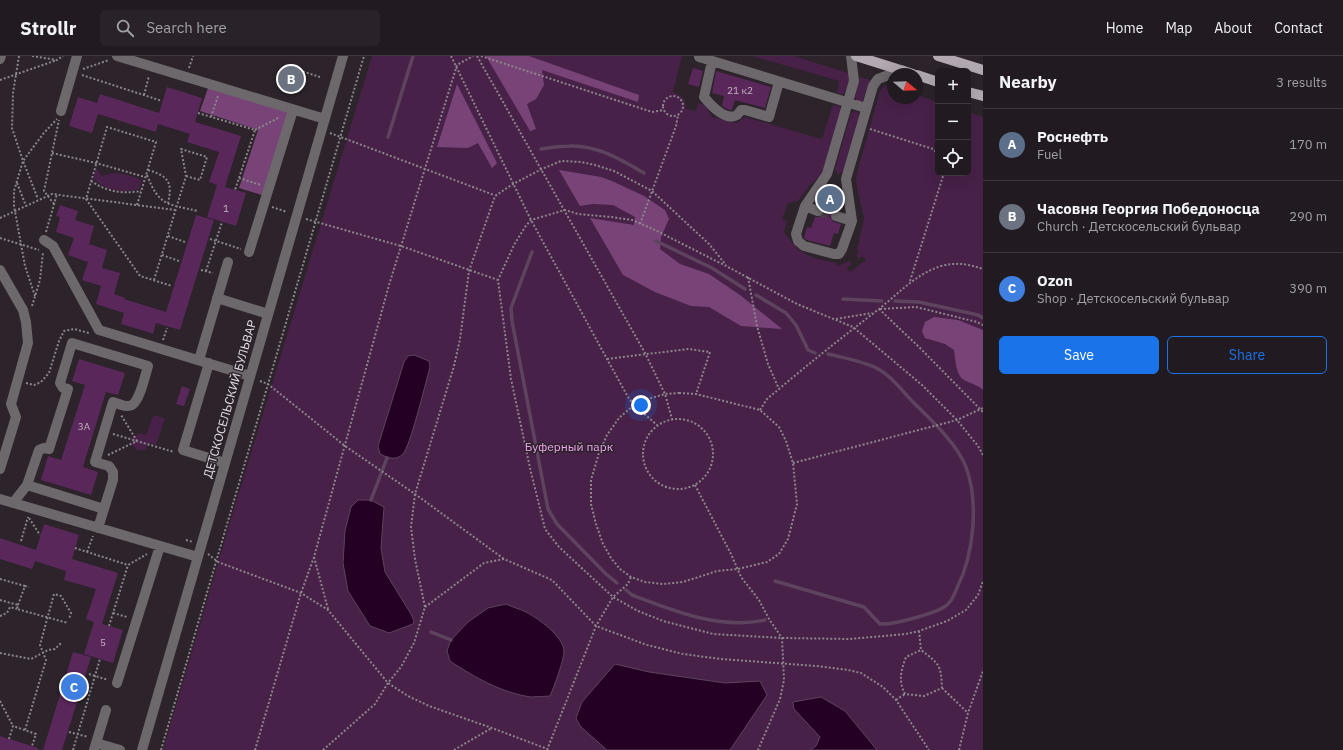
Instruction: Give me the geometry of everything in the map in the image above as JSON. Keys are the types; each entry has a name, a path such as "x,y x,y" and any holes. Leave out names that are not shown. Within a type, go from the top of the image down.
{"main road":[{"path":"856,56 895,68"},
{"path":"938,56 983,70"},
{"path":"923,77 935,81"},
{"path":"971,93 983,96"}],"street":[{"path":"61,111 77,56"},
{"path":"119,56 325,119"},
{"name":"ДЕТСКОСЕЛЬСКИЙ БУЛЬВАР","path":"142,750 201,554 225,463 343,56"},
{"path":"851,56 854,81 827,174 805,206 796,234 798,241 804,246 834,254 839,254 842,249 852,221 846,179 873,86 878,79 887,76"},
{"path":"699,57 866,108"},
{"path":"712,61 704,97 716,111 732,117 736,116 741,110 745,110 769,117 779,82"},
{"path":"971,66 983,64"},
{"path":"249,252 293,110"},
{"path":"805,206 818,211"},
{"path":"836,216 852,221"},
{"path":"44,240 53,246 99,330 250,376"},
{"path":"199,360 228,262"},
{"path":"0,270 23,310 28,343 11,404 16,417 0,469"},
{"path":"217,298 268,314"},
{"path":"13,503 27,485 39,450 44,448 49,449 68,389 63,388 60,383 72,343 148,366 138,399 132,405 125,406 113,402 95,462 108,466 113,472 113,480 97,527"},
{"path":"209,363 183,450 225,463"},
{"path":"27,485 104,509"},
{"path":"0,499 13,503 30,512 97,527 160,546 201,554"},
{"path":"117,683 160,546"},
{"path":"106,710 96,744 120,750"}],"path":[{"path":"19,56 13,93 12,128 38,200"},
{"path":"32,56 57,60"},
{"path":"0,80 57,60 63,56"},
{"path":"73,72 119,56"},
{"path":"161,750 364,56"},
{"path":"451,56 531,220 628,397 634,405 657,426"},
{"path":"255,750 301,593 314,557 389,285 456,65 473,56"},
{"path":"477,56 645,353 665,394 672,419"},
{"path":"481,56 652,112 664,110"},
{"path":"294,72 295,69 320,77"},
{"path":"73,72 162,101"},
{"path":"211,117 220,87"},
{"path":"640,224 676,126 678,116 684,105 679,98 675,96 667,98 663,105 664,110 669,116 678,116"},
{"path":"236,190 255,130 293,110"},
{"path":"198,113 255,130"},
{"path":"35,296 25,266 15,211 14,191 23,161 43,134 60,117 44,191 54,204"},
{"path":"861,126 932,149 935,152"},
{"path":"86,199 107,128 156,142 137,205"},
{"path":"322,130 425,168 495,196"},
{"path":"154,280 186,176 181,149 207,157 200,180 186,176"},
{"path":"52,153 146,178"},
{"path":"323,750 375,704 388,682 401,667 414,643 425,607 411,527 414,494 454,366 460,339 469,271 495,196 513,184 561,161 581,162 614,171 652,191 709,244 728,267"},
{"path":"148,170 162,174 167,181 171,191 168,203"},
{"path":"147,174 155,193 160,200 198,211"},
{"path":"910,282 943,176"},
{"path":"239,178 269,188"},
{"path":"91,181 98,186 122,193 142,191"},
{"path":"16,182 26,206"},
{"path":"0,218 52,194 176,210"},
{"path":"44,240 57,194"},
{"path":"86,199 140,276 172,286"},
{"path":"983,455 978,446 957,420 922,385 854,327 797,304 748,277 632,220 578,214 565,210 531,220 514,245 498,280 511,379 545,529 559,547 612,598 663,621 713,634 782,638 850,639 879,637 919,631 947,621 966,610 978,595 983,581"},
{"path":"206,271 222,222"},
{"path":"315,222 401,246 498,280"},
{"path":"168,236 185,242"},
{"path":"0,238 43,251 40,280 26,322"},
{"path":"210,239 249,252"},
{"path":"162,255 179,260"},
{"path":"760,410 767,399 779,388 854,327 879,309 910,282 921,275 941,266 959,264 983,269"},
{"path":"201,270 224,277"},
{"path":"748,277 757,326 768,364 779,388"},
{"path":"879,309 916,307 977,322 983,325"},
{"path":"793,463 957,420 982,410 879,309"},
{"path":"836,319 873,313"},
{"path":"607,359 645,353 688,349 710,352 696,394"},
{"path":"268,384 345,446 504,559 552,580 596,626 647,645 683,654 721,659 816,666 848,670 861,674 883,687 896,700 929,750"},
{"path":"665,394 696,394 760,410 779,427 786,441 793,463 797,504 788,539 779,554 767,562 738,569 717,570 683,582 663,584 645,582 631,577 620,569 611,558 603,544 591,504 591,480 599,453 607,435 619,418 634,405 665,394"},
{"path":"113,402 137,441"},
{"path":"672,419 688,420 702,428 711,442 713,454 711,466 707,474 695,485 680,490 664,487 650,477 646,470 642,454 646,438 657,426 672,419"},
{"path":"104,431 174,452 183,450"},
{"path":"95,462 137,441"},
{"path":"695,485 741,577 759,600 769,620 782,638 784,680 780,699 758,750"},
{"path":"30,512 40,535"},
{"path":"21,541 30,512"},
{"path":"88,552 97,527"},
{"path":"109,626 128,565 160,546"},
{"path":"75,548 128,565"},
{"path":"201,554 301,593 328,610 388,682 408,696 429,706 492,728 548,750 596,626 612,598 628,584 631,577"},
{"path":"314,557 328,610"},
{"path":"425,607 484,563 504,559"},
{"path":"0,578 29,587"},
{"path":"17,609 25,586"},
{"path":"25,730 46,660 40,645 54,594 61,596 71,613 69,619"},
{"path":"0,600 18,605"},
{"path":"0,616 7,613 10,607 68,624"},
{"path":"113,613 137,620"},
{"path":"919,631 921,650 938,664 942,674 942,688 968,713"},
{"path":"0,653 31,659 48,650 56,649 62,642"},
{"path":"905,694 900,685 901,671 906,657 921,650"},
{"path":"72,750 100,659"},
{"path":"959,750 968,713 983,671"},
{"path":"89,674 117,683"},
{"path":"978,685 983,683"},
{"path":"896,700 905,694 924,696 942,688"},
{"path":"0,701 13,726 36,734 32,746"},
{"path":"9,739 13,726"},
{"path":"454,750 492,728"},
{"path":"69,732 77,734 96,744"}],"green space":[{"name":"Буферный парк","path":"372,56 682,56 673,92 683,98 686,109 696,111 698,103 706,106 712,117 737,123 745,117 822,139 832,107 834,105 840,106 841,110 823,173 810,185 798,201 788,203 782,219 787,221 784,232 801,251 812,257 836,263 838,266 849,261 852,264 847,268 850,272 866,260 862,256 859,259 856,255 859,252 857,250 864,218 857,188 856,176 880,91 885,85 887,86 887,104 923,104 923,97 935,101 935,176 971,176 971,113 983,117 983,750 163,750 234,509"},
{"path":"752,56 794,56 848,73 849,82 842,95 837,92 839,81"},
{"path":"860,77 870,80 861,102 855,98"},
{"path":"854,111 858,112 859,116 843,171 837,174 835,169 851,114"},
{"path":"96,168 101,175 119,173 142,180 139,189 121,191 103,186 93,179"},
{"path":"154,415 165,418 156,445 149,443 145,450 137,450 132,444 132,438 139,433 146,435"}],"shaded area":[{"path":"486,56 529,56 639,95 638,102 542,70 544,85 536,99 527,104 536,129 530,131"},
{"path":"457,84 497,163 492,168 478,143 468,148 437,147"},
{"path":"208,88 289,111 262,195 239,188 258,130 200,111"},
{"path":"559,170 601,177 612,181 644,196 665,210 669,219 661,237 660,249 680,264 709,274 740,295 782,329 741,326 709,307 691,306 655,292 623,275 590,218 634,225 635,217 613,205 593,204 580,206"},
{"path":"934,317 958,320 983,330 983,390 962,379 958,372 954,350 945,344 925,338 922,331 925,322"},
{"path":"414,355 429,361 429,371 406,449 398,458 389,458 380,454 378,446 404,362 408,356"},
{"path":"358,500 371,500 384,507 381,548 385,572 414,621 413,624 389,633 370,626 348,591 343,563 345,531 351,507"},
{"path":"506,604 526,612 550,628 563,645 564,651 562,661 550,696 531,697 509,692 489,684 450,661 447,651 451,640 468,622 488,608"},
{"path":"615,664 649,672 725,683 760,681 767,695 730,750 607,750 580,726 576,718 582,702"},
{"path":"821,697 845,711 877,750 810,750 816,746 820,737 794,709 793,702"}],"building":[{"path":"693,68 703,71 699,87 688,84"},
{"path":"289,71 299,74 292,92 283,89"},
{"path":"716,71 771,87 765,108 735,100 732,110 722,106 724,96 712,93"},
{"path":"167,87 202,98 195,122 241,136 225,187 246,193 236,226 207,217 217,185 209,182 219,152 187,142 190,134 158,124 156,132 98,114 92,133 69,126 78,97 97,103 100,94 159,113"},
{"path":"832,186 841,201 838,210 831,212 830,218 834,222 841,224 838,234 834,233 830,246 804,238 807,227 811,228 815,217 819,217 824,214 823,207 820,205 820,196 823,191"},
{"path":"60,205 78,211 75,220 94,226 89,244 107,250 102,268 120,273 114,294 125,298 124,299 166,312 196,215 214,220 180,330 156,323 153,334 121,324 124,313 96,304 101,286 82,280 88,262 68,255 74,238 56,232 60,217 56,216"},
{"path":"79,359 125,373 118,395 106,392 83,467 98,472 91,495 41,480 48,456 61,460 85,385 72,381"},
{"path":"182,386 190,389 184,406 176,404"},
{"path":"44,524 79,535 72,559 118,573 102,624 123,630 113,663 84,654 94,622 86,619 96,589 64,580 66,571 35,561 32,569 0,559 0,538 36,550"},
{"path":"73,652 91,657 62,750 43,750"},
{"path":"0,736 38,748 38,750 0,750"}],"waterway":[{"path":"388,137 413,56"},
{"path":"541,149 579,146 599,150 644,173"},
{"path":"656,241 712,268 745,289"},
{"path":"532,252 511,308 512,321 548,509 557,524 606,574 617,583"},
{"path":"756,295 786,313 796,325 808,350 815,353"},
{"path":"843,299 882,301"},
{"path":"895,301 919,302 978,315 983,318"},
{"path":"775,581 864,607 880,624 886,624 926,615 948,604 955,594 963,574 971,544 973,512 970,481 966,467 956,449 933,422 896,383 884,373 861,362 828,354"},
{"path":"371,500 387,458"},
{"path":"626,590 632,595 681,613 714,621 731,623 765,620"},
{"path":"431,632 451,640"}],"tunnel":[{"path":"818,211 836,216"}],"place":[{"name":"Часовня Георгия Победоносца","path":"291,79"},
{"name":"Роснефть","path":"830,199"},
{"name":"Ozon","path":"74,687"}]}
